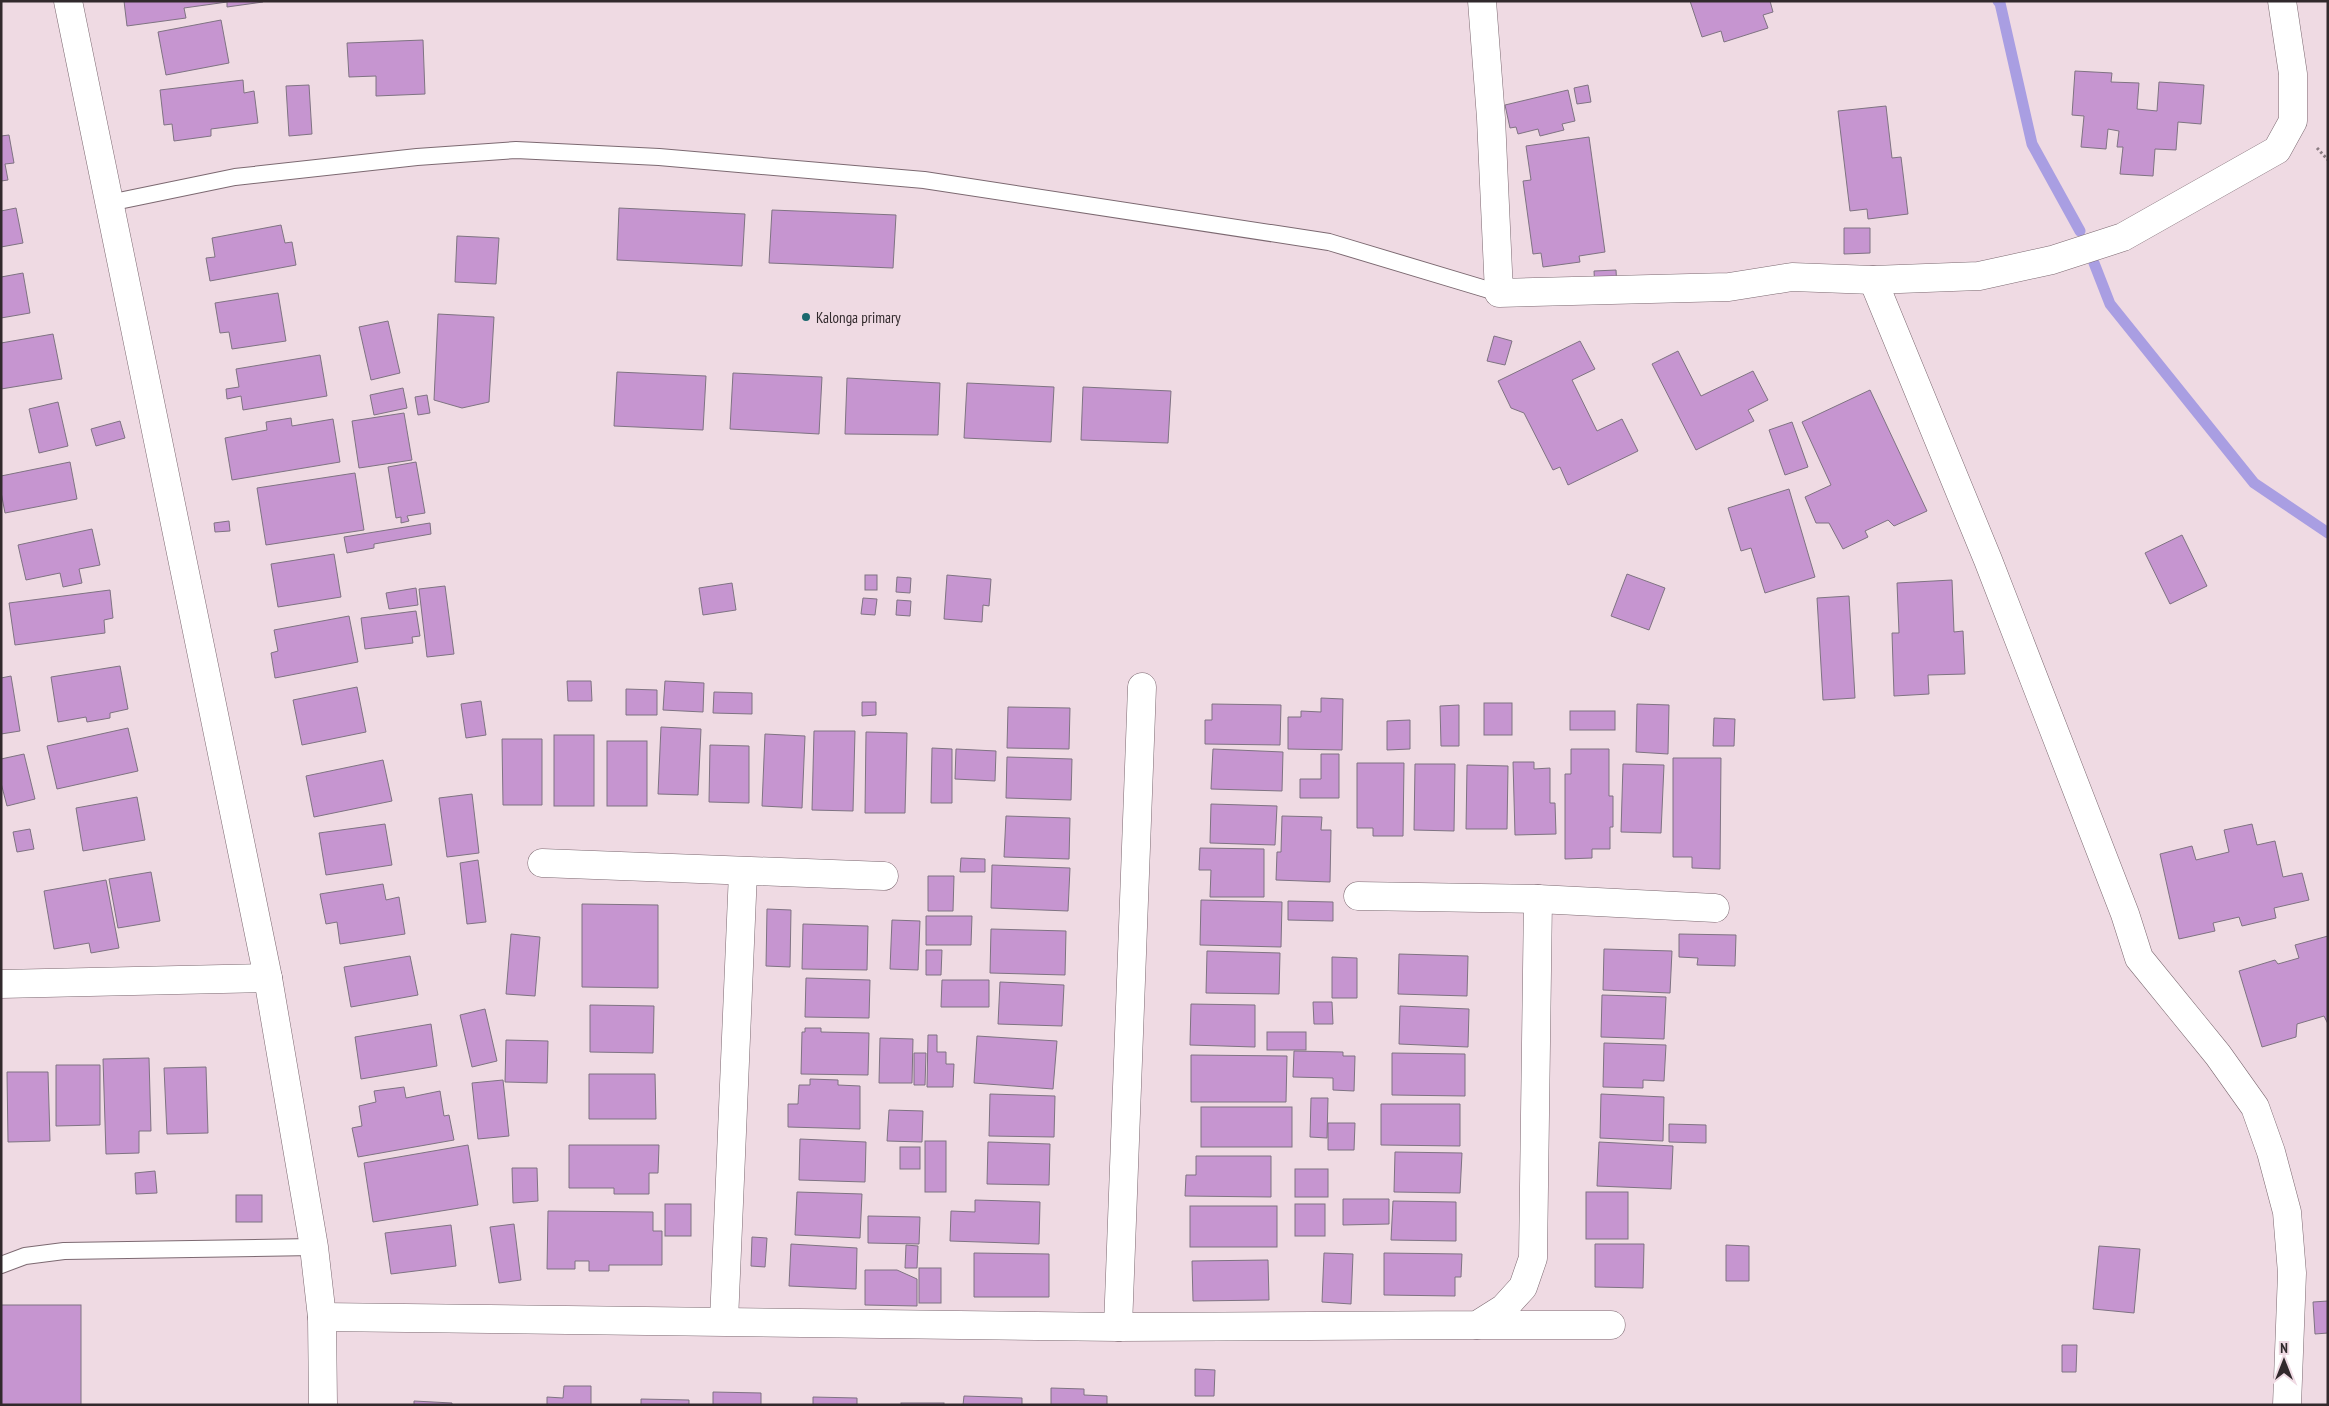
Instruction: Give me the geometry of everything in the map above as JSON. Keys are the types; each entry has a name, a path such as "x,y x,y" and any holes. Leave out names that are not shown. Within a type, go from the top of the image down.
{"street":[{"path":"68,1 268,978 314,1248 322,1317 323,1405"},
{"path":"1482,1 1491,118 1499,294 1729,287 1792,277 1873,280 1979,276 2052,260 2123,237 2277,150 2293,122 2292,74 2282,1"},
{"path":"1873,280 1988,560 2124,914 2139,958 2218,1055 2255,1107 2271,1152 2287,1212 2292,1273 2287,1405"},
{"path":"1118,1327 1142,687"},
{"path":"542,863 884,876"},
{"path":"724,1321 743,872"},
{"path":"1358,896 1538,899 1715,908"},
{"path":"1477,1325 1504,1308 1523,1287 1533,1258 1538,899"},
{"path":"1,984 268,978"},
{"path":"322,1317 1118,1327 1611,1325"}],"lane":[{"path":"109,203 235,177 417,156 516,150 659,156 924,180 1329,242 1499,294"},
{"path":"1,1265 25,1256 64,1250 314,1248"}],"building":[{"path":"124,1 263,2 227,7 227,2 184,8 186,18 127,26"},
{"path":"1690,1 1770,1 1773,12 1763,15 1768,28 1724,42 1721,31 1702,37"},
{"path":"221,20 229,63 166,75 158,32"},
{"path":"423,40 425,94 376,96 376,76 349,77 347,43"},
{"path":"2075,71 2112,73 2111,82 2139,83 2137,109 2157,111 2159,82 2204,85 2201,124 2178,122 2176,150 2155,149 2153,176 2120,174 2123,147 2117,147 2119,131 2108,129 2106,149 2081,147 2084,116 2072,115"},
{"path":"243,80 244,93 254,91 258,123 211,129 211,136 174,141 172,124 164,125 160,90"},
{"path":"309,85 312,134 289,136 286,86"},
{"path":"1588,85 1591,102 1577,104 1574,88"},
{"path":"1568,90 1575,121 1562,124 1564,130 1540,136 1538,129 1518,134 1516,127 1510,128 1505,105"},
{"path":"1886,106 1892,158 1901,157 1908,214 1868,219 1867,209 1850,211 1838,111"},
{"path":"9,135 14,163 5,164 8,180 1,181 1,136"},
{"path":"1589,137 1605,252 1579,256 1580,262 1543,267 1541,253 1533,254 1523,181 1531,180 1526,146"},
{"path":"16,208 23,243 1,247 1,211"},
{"path":"619,208 745,214 742,266 617,260"},
{"path":"772,210 896,215 893,268 769,263"},
{"path":"281,225 285,243 292,242 296,265 210,281 206,258 215,257 212,238"},
{"path":"1844,228 1870,228 1870,253 1844,254"},
{"path":"457,236 499,238 496,284 455,282"},
{"path":"1616,270 1617,289 1595,290 1594,271"},
{"path":"23,273 30,313 1,318 1,277"},
{"path":"278,293 286,341 232,349 229,332 220,333 215,303"},
{"path":"438,314 494,317 489,402 462,408 434,400"},
{"path":"388,321 400,373 371,380 359,327"},
{"path":"53,334 62,379 1,389 1,343"},
{"path":"1494,336 1512,341 1505,365 1487,361"},
{"path":"1580,341 1595,369 1572,380 1597,431 1622,419 1638,451 1568,485 1560,467 1553,470 1524,413 1511,408 1498,381"},
{"path":"1678,351 1701,396 1753,371 1768,400 1748,410 1754,421 1696,450 1652,364"},
{"path":"320,355 327,396 243,410 241,396 227,399 226,389 239,387 236,369"},
{"path":"617,372 706,376 703,430 614,426"},
{"path":"733,373 822,377 819,434 730,429"},
{"path":"847,378 940,383 938,435 845,434"},
{"path":"967,383 1054,387 1051,442 964,438"},
{"path":"1083,387 1171,391 1168,443 1081,440"},
{"path":"403,388 407,408 374,415 370,395"},
{"path":"1870,390 1927,511 1894,526 1888,520 1865,531 1868,537 1843,549 1829,523 1816,523 1805,497 1831,485 1802,422"},
{"path":"427,395 430,413 418,415 415,397"},
{"path":"58,402 68,446 39,453 29,409"},
{"path":"404,413 412,460 359,468 352,421"},
{"path":"291,418 292,426 333,419 340,462 232,480 225,438 267,430 266,422"},
{"path":"120,421 125,438 96,446 91,429"},
{"path":"1792,422 1808,467 1785,475 1769,430"},
{"path":"70,462 77,499 5,513 1,492 1,476"},
{"path":"416,462 425,513 407,516 409,521 401,523 401,517 396,518 388,467"},
{"path":"355,473 364,530 266,545 257,488"},
{"path":"1789,489 1815,577 1765,593 1751,548 1741,551 1728,508"},
{"path":"229,521 230,531 215,532 214,523"},
{"path":"430,523 431,534 374,544 374,548 347,553 344,537"},
{"path":"92,529 100,565 79,569 82,583 63,587 60,573 26,580 18,545"},
{"path":"2182,535 2207,586 2170,604 2145,553"},
{"path":"334,554 341,597 278,607 271,564"},
{"path":"1627,574 1665,588 1649,630 1611,616"},
{"path":"865,575 877,575 877,590 865,590"},
{"path":"947,575 991,579 989,606 983,605 982,622 944,619"},
{"path":"897,577 911,578 910,593 896,592"},
{"path":"1952,580 1954,632 1963,631 1965,674 1928,675 1929,694 1894,696 1892,633 1899,633 1897,583"},
{"path":"732,583 736,610 703,615 699,588"},
{"path":"445,586 454,654 427,657 419,589"},
{"path":"416,588 418,605 389,609 386,593"},
{"path":"110,590 113,618 104,620 105,633 15,645 9,603"},
{"path":"1849,596 1855,698 1823,700 1817,598"},
{"path":"863,598 877,599 875,615 861,614"},
{"path":"897,600 911,601 910,616 896,615"},
{"path":"416,611 420,636 412,637 413,643 365,649 361,618"},
{"path":"349,616 358,662 275,678 271,653 278,651 274,630"},
{"path":"120,666 128,709 110,713 110,718 87,722 86,717 58,722 51,677"},
{"path":"11,676 20,731 1,734 1,678"},
{"path":"567,681 591,681 592,701 568,701"},
{"path":"665,681 704,683 703,712 663,710"},
{"path":"357,687 366,732 302,745 293,700"},
{"path":"626,689 657,690 657,715 626,715"},
{"path":"714,692 752,693 752,714 713,713"},
{"path":"1321,698 1343,699 1342,750 1288,749 1288,717 1301,717 1301,711 1321,712"},
{"path":"481,701 486,735 466,738 461,704"},
{"path":"862,702 876,702 876,715 862,716"},
{"path":"1484,703 1512,703 1512,735 1484,735"},
{"path":"1212,704 1281,705 1280,745 1205,744 1205,720 1212,720"},
{"path":"1637,704 1669,705 1668,754 1636,752"},
{"path":"1459,705 1459,746 1441,746 1440,706"},
{"path":"1008,707 1070,708 1069,749 1007,748"},
{"path":"1570,711 1615,711 1615,730 1570,730"},
{"path":"1714,718 1735,719 1734,746 1713,746"},
{"path":"1410,720 1410,749 1387,750 1387,721"},
{"path":"661,727 701,729 698,795 658,794"},
{"path":"128,728 138,771 57,789 47,746"},
{"path":"814,731 855,731 853,811 812,810"},
{"path":"866,732 907,733 905,813 865,813"},
{"path":"765,734 805,736 802,808 762,806"},
{"path":"554,735 594,735 594,806 554,806"},
{"path":"502,739 542,739 542,805 503,805"},
{"path":"607,741 647,741 647,806 607,806"},
{"path":"710,745 749,746 749,803 709,802"},
{"path":"932,748 952,749 952,803 931,803"},
{"path":"956,749 996,751 995,781 955,779"},
{"path":"1213,749 1283,752 1282,791 1211,789"},
{"path":"1571,749 1609,749 1609,796 1613,796 1613,827 1610,827 1610,849 1592,849 1592,858 1565,859 1565,774 1571,774"},
{"path":"24,754 35,799 7,806 1,783 1,759"},
{"path":"1321,754 1339,754 1339,798 1300,798 1300,779 1321,779"},
{"path":"1007,757 1072,759 1071,800 1006,798"},
{"path":"1673,758 1721,758 1720,869 1692,868 1692,857 1673,857"},
{"path":"383,760 392,801 314,817 306,776"},
{"path":"1513,762 1534,762 1534,769 1550,768 1550,803 1555,803 1556,834 1515,835"},
{"path":"1357,763 1404,763 1403,836 1373,836 1373,828 1357,828"},
{"path":"1415,764 1455,764 1454,831 1414,830"},
{"path":"1623,764 1664,765 1661,833 1621,832"},
{"path":"1467,765 1508,766 1507,829 1466,829"},
{"path":"472,794 479,853 447,857 439,798"},
{"path":"137,797 145,840 83,851 76,808"},
{"path":"1211,804 1277,806 1275,845 1210,843"},
{"path":"1006,816 1070,818 1069,859 1004,857"},
{"path":"1282,816 1322,817 1321,830 1331,830 1330,882 1276,880 1277,852 1281,852"},
{"path":"385,824 392,865 326,875 319,833"},
{"path":"2252,824 2257,845 2275,841 2283,877 2302,873 2309,900 2274,908 2276,918 2242,926 2239,917 2213,923 2215,931 2179,939 2160,854 2192,846 2196,860 2229,852 2224,830"},
{"path":"30,829 34,849 17,852 13,832"},
{"path":"1200,848 1264,849 1264,897 1210,897 1211,870 1199,870"},
{"path":"961,858 985,859 985,872 960,872"},
{"path":"478,860 486,922 467,924 460,863"},
{"path":"992,865 1070,868 1068,911 991,908"},
{"path":"151,872 160,921 118,928 109,879"},
{"path":"928,876 954,876 953,911 928,911"},
{"path":"106,880 119,948 91,953 89,943 54,949 44,891"},
{"path":"383,884 386,900 399,897 405,934 340,944 337,922 326,924 320,894"},
{"path":"1201,900 1282,902 1281,947 1200,945"},
{"path":"1288,901 1333,902 1333,921 1288,920"},
{"path":"582,904 658,905 658,988 582,987"},
{"path":"767,909 791,910 790,967 766,966"},
{"path":"926,916 972,916 971,945 926,945"},
{"path":"892,920 920,921 918,970 890,969"},
{"path":"803,924 868,926 867,970 802,969"},
{"path":"991,929 1066,931 1065,975 990,973"},
{"path":"511,934 540,937 535,996 506,994"},
{"path":"1679,934 1736,935 1735,966 1697,965 1698,958 1679,957"},
{"path":"2328,936 2328,1024 2324,1016 2297,1024 2296,1037 2262,1047 2239,971 2275,960 2278,964 2299,958 2295,945"},
{"path":"1604,949 1672,951 1670,993 1603,990"},
{"path":"926,950 942,950 941,975 926,975"},
{"path":"1207,951 1280,953 1279,994 1206,993"},
{"path":"1399,954 1468,956 1467,996 1398,994"},
{"path":"410,956 418,995 351,1007 344,967"},
{"path":"1332,957 1357,958 1357,998 1332,998"},
{"path":"806,978 870,980 869,1018 805,1017"},
{"path":"942,980 989,980 989,1007 941,1007"},
{"path":"1000,982 1064,985 1062,1026 998,1024"},
{"path":"1602,995 1666,997 1664,1039 1601,1037"},
{"path":"1313,1002 1332,1002 1333,1024 1314,1024"},
{"path":"1191,1004 1255,1005 1255,1047 1190,1045"},
{"path":"590,1005 654,1006 653,1053 590,1052"},
{"path":"1400,1006 1469,1009 1468,1047 1399,1044"},
{"path":"485,1009 497,1061 472,1067 460,1015"},
{"path":"431,1024 437,1066 361,1079 355,1037"},
{"path":"805,1028 821,1028 821,1032 869,1033 868,1075 801,1074 802,1032 805,1032"},
{"path":"1267,1032 1306,1032 1306,1050 1267,1050"},
{"path":"928,1035 937,1035 937,1052 946,1052 946,1064 954,1064 953,1087 927,1087"},
{"path":"977,1036 1057,1041 1053,1089 974,1083"},
{"path":"880,1038 913,1039 912,1083 879,1083"},
{"path":"506,1040 548,1041 547,1083 505,1082"},
{"path":"1604,1043 1666,1045 1664,1081 1643,1080 1643,1088 1603,1087"},
{"path":"1294,1051 1343,1052 1343,1056 1355,1056 1354,1091 1333,1090 1333,1078 1293,1077"},
{"path":"914,1053 926,1053 925,1085 914,1085"},
{"path":"1392,1053 1465,1054 1465,1096 1392,1095"},
{"path":"1191,1055 1287,1056 1286,1102 1191,1102"},
{"path":"149,1058 151,1131 139,1131 139,1153 106,1154 103,1059"},
{"path":"56,1065 100,1065 100,1125 56,1126"},
{"path":"206,1067 208,1133 167,1134 164,1068"},
{"path":"7,1072 48,1072 50,1141 8,1142"},
{"path":"589,1074 655,1074 656,1119 589,1119"},
{"path":"810,1079 838,1080 838,1085 860,1086 860,1129 788,1127 788,1104 798,1104 799,1085 810,1085"},
{"path":"503,1080 509,1136 478,1139 472,1083"},
{"path":"404,1087 406,1098 440,1091 444,1116 449,1115 454,1140 358,1157 352,1128 362,1126 359,1106 376,1102 374,1091"},
{"path":"990,1094 1055,1096 1054,1137 989,1136"},
{"path":"1601,1094 1664,1097 1663,1141 1600,1138"},
{"path":"1311,1098 1328,1098 1327,1138 1310,1137"},
{"path":"1381,1104 1460,1104 1460,1146 1381,1145"},
{"path":"1201,1107 1292,1107 1292,1147 1201,1147"},
{"path":"889,1110 923,1111 922,1142 887,1141"},
{"path":"1328,1123 1355,1123 1354,1150 1328,1150"},
{"path":"1669,1124 1706,1125 1706,1143 1669,1142"},
{"path":"800,1139 866,1142 865,1182 799,1180"},
{"path":"925,1141 946,1141 946,1192 925,1192"},
{"path":"988,1142 1050,1144 1049,1185 987,1184"},
{"path":"1599,1142 1673,1146 1671,1189 1597,1186"},
{"path":"468,1145 478,1205 373,1222 364,1163"},
{"path":"569,1145 659,1145 658,1173 649,1173 649,1194 614,1194 614,1188 569,1188"},
{"path":"900,1147 920,1147 920,1169 900,1169"},
{"path":"1395,1152 1462,1153 1460,1193 1394,1192"},
{"path":"1196,1156 1271,1156 1271,1197 1185,1196 1186,1175 1196,1175"},
{"path":"512,1168 537,1168 538,1201 513,1203"},
{"path":"1295,1169 1328,1169 1328,1197 1295,1197"},
{"path":"155,1171 157,1193 136,1194 135,1173"},
{"path":"797,1192 862,1194 860,1238 795,1235"},
{"path":"1586,1192 1628,1192 1628,1239 1586,1239"},
{"path":"236,1195 262,1195 262,1222 236,1222"},
{"path":"1343,1199 1389,1199 1389,1224 1343,1225"},
{"path":"975,1200 1040,1202 1039,1244 950,1241 951,1211 975,1212"},
{"path":"1393,1201 1456,1202 1456,1241 1391,1240"},
{"path":"665,1204 691,1204 691,1236 665,1236"},
{"path":"1295,1204 1325,1204 1325,1236 1295,1236"},
{"path":"1190,1206 1277,1206 1277,1247 1190,1247"},
{"path":"548,1211 653,1212 653,1231 662,1231 662,1265 609,1265 609,1271 589,1271 589,1261 575,1261 575,1269 547,1269"},
{"path":"868,1216 920,1217 919,1244 868,1243"},
{"path":"514,1224 521,1280 499,1283 490,1227"},
{"path":"451,1225 456,1266 391,1274 385,1233"},
{"path":"752,1237 767,1238 765,1267 751,1266"},
{"path":"791,1244 857,1248 856,1289 789,1286"},
{"path":"1595,1244 1644,1244 1643,1288 1595,1287"},
{"path":"906,1245 918,1246 917,1268 905,1268"},
{"path":"1726,1245 1749,1246 1749,1281 1726,1281"},
{"path":"2099,1246 2140,1249 2134,1313 2093,1309"},
{"path":"974,1253 1049,1254 1049,1297 974,1297"},
{"path":"1324,1253 1353,1254 1351,1304 1322,1302"},
{"path":"1384,1253 1462,1254 1461,1277 1455,1277 1455,1296 1384,1295"},
{"path":"1268,1260 1269,1300 1193,1301 1192,1261"},
{"path":"919,1268 941,1268 941,1303 919,1303"},
{"path":"865,1270 897,1270 917,1279 917,1306 865,1305"},
{"path":"2328,1301 2328,1333 2315,1334 2313,1302"},
{"path":"1,1305 81,1305 81,1405 1,1405"},
{"path":"2062,1345 2077,1345 2076,1372 2062,1372"},
{"path":"1195,1369 1215,1370 1214,1396 1195,1396"},
{"path":"564,1386 591,1386 591,1405 547,1405 547,1397 563,1398"},
{"path":"1051,1388 1084,1389 1084,1395 1107,1396 1107,1405 1051,1405"},
{"path":"713,1392 761,1393 761,1405 713,1405"},
{"path":"964,1396 1022,1398 1022,1405 963,1405"},
{"path":"813,1397 857,1398 857,1405 813,1405"},
{"path":"641,1399 689,1400 689,1405 641,1405"},
{"path":"414,1401 452,1403 452,1405 414,1405"},
{"path":"901,1403 944,1403 944,1405 901,1405"}],"waterway":[{"path":"1998,1 2032,144 2080,231"},
{"path":"2094,263 2110,304 2254,483 2328,533"}],"place":[{"name":"Kalonga primary","path":"806,317"}]}
